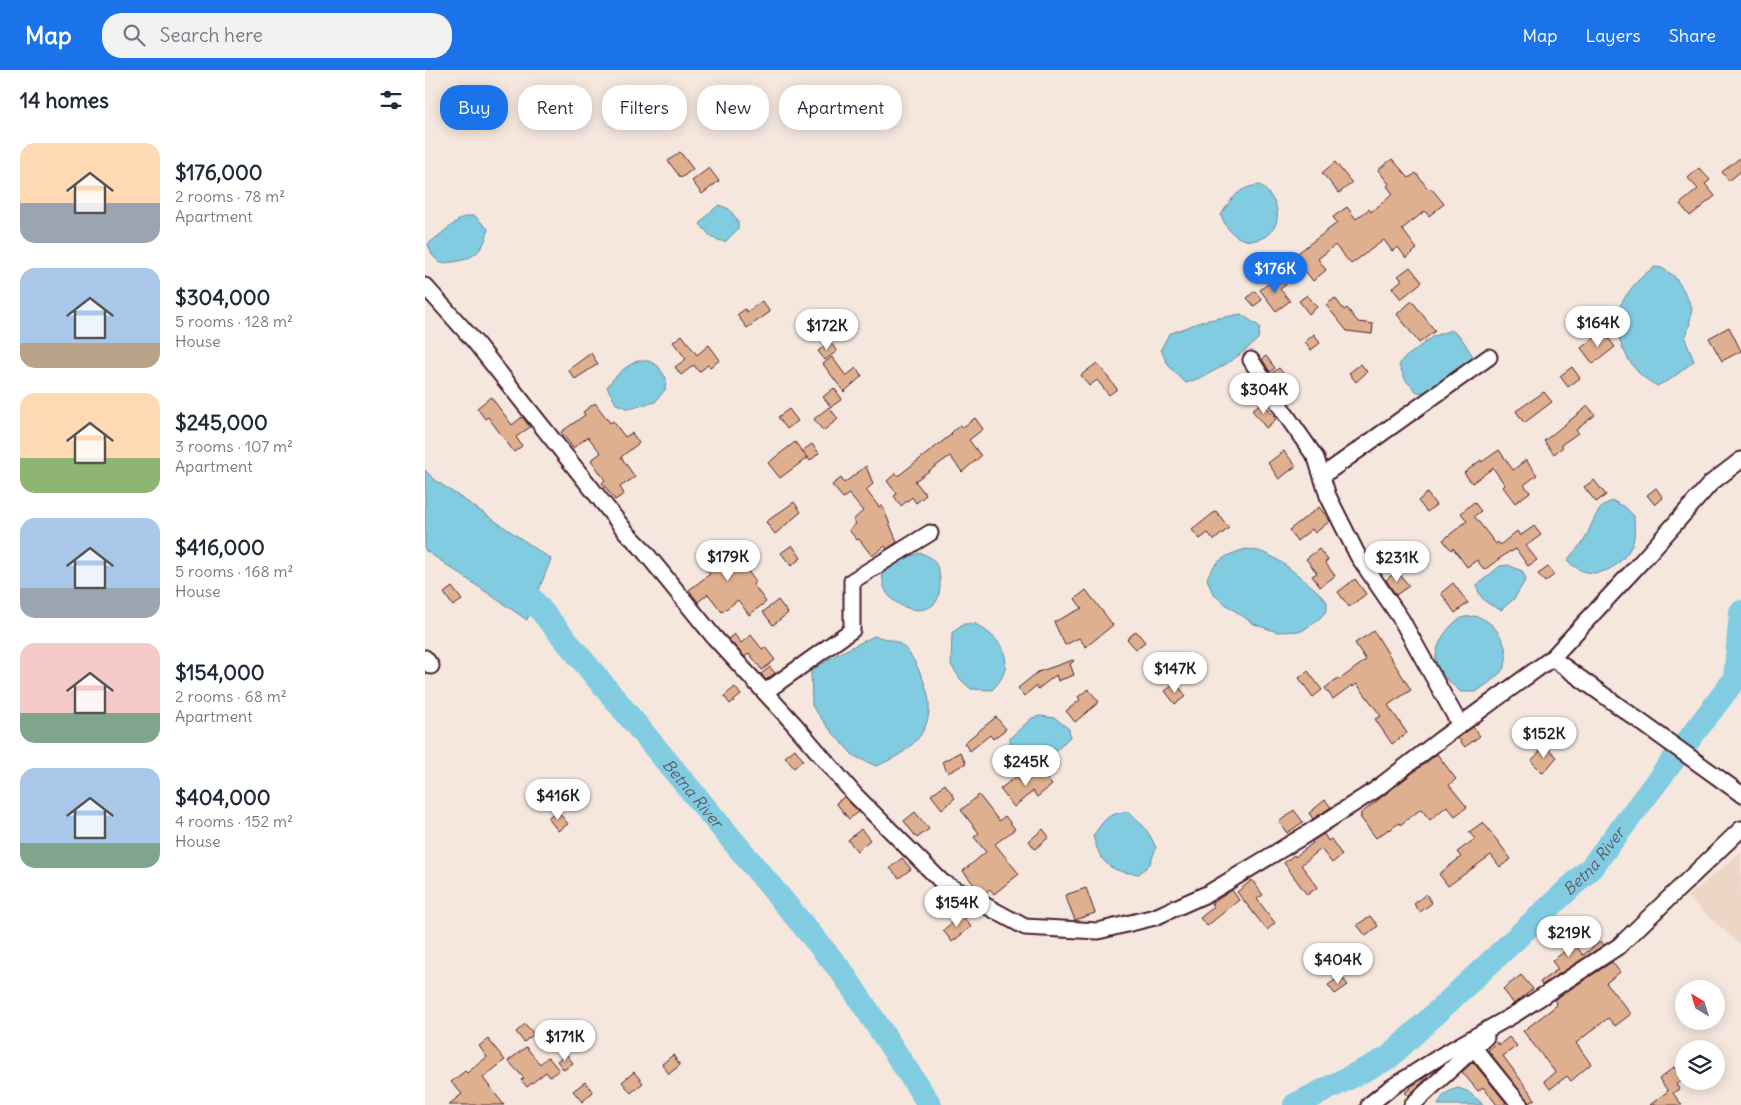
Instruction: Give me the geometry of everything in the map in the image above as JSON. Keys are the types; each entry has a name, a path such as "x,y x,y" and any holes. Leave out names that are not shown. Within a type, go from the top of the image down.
{"street":[{"path":"425,286 475,342 627,533 640,546 714,637 794,724 854,794 942,882 1025,926 1098,931 1155,916 1209,893 1375,790 1552,658 1711,484 1741,460"},
{"path":"1322,476 1489,358"},
{"path":"1251,360 1316,458 1328,496 1358,556 1401,619 1460,725"},
{"path":"765,692 852,630 852,581 930,533"},
{"path":"1552,658 1741,794"},
{"path":"1369,1105 1389,1089 1436,1059 1515,1014 1619,946 1741,829"},
{"path":"1412,1105 1495,1029 1515,1014"},
{"path":"1474,1048 1520,1105"}],"shaded area":[{"path":"1741,852 1741,945 1687,897"}],"water":[{"path":"1260,185 1273,200 1277,214 1274,227 1266,236 1255,240 1242,239 1230,231 1221,215 1236,194 1246,188"},
{"path":"719,205 729,209 738,221 738,229 725,242 712,238 700,224"},
{"path":"475,216 488,229 482,246 478,252 465,259 440,263 432,255 428,244 461,218"},
{"path":"1655,267 1662,268 1674,276 1692,308 1685,339 1694,361 1671,379 1657,386 1640,374 1629,360 1619,339 1613,317 1635,283"},
{"path":"1241,314 1260,327 1258,339 1242,353 1206,375 1186,383 1174,372 1161,349 1169,334 1203,321"},
{"path":"1451,330 1460,336 1474,358 1468,368 1428,393 1417,392 1405,379 1399,365 1402,360 1432,337"},
{"path":"637,361 649,361 658,366 666,378 665,390 655,402 629,409 616,404 607,387 620,372"},
{"path":"425,470 435,480 551,559 527,620 425,550"},
{"path":"1613,501 1625,507 1634,516 1634,536 1631,547 1618,563 1602,572 1593,573 1575,567 1567,560 1583,542 1598,512 1607,503"},
{"path":"1246,549 1263,553 1284,564 1322,596 1327,602 1327,610 1320,618 1302,631 1277,632 1254,624 1228,606 1213,594 1207,579 1213,567 1222,559"},
{"path":"921,553 931,558 937,566 940,587 936,602 930,607 916,610 894,601 884,587 882,574 905,559"},
{"path":"1508,565 1522,571 1526,579 1514,599 1501,610 1482,598 1477,585 1500,566"},
{"path":"1474,616 1491,624 1501,636 1506,651 1505,666 1495,678 1476,692 1461,692 1439,670 1436,653 1442,638 1451,626 1462,618"},
{"path":"964,624 976,624 994,637 1004,651 1005,667 1003,675 992,690 971,689 961,680 951,665 952,633"},
{"path":"874,636 894,641 907,650 921,675 927,691 929,706 928,720 923,732 904,752 876,766 854,756 831,731 812,706 811,671 836,655"},
{"path":"1040,716 1055,718 1069,729 1070,737 1057,750 1034,760 1013,757 1010,751 1010,738 1032,718"},
{"path":"1129,812 1145,828 1156,848 1150,864 1139,874 1120,871 1108,865 1099,853 1093,836 1107,818"},
{"path":"1458,1088 1467,1091 1484,1105 1438,1105 1446,1094"}],"building":[{"path":"680,152 693,169 681,178 668,161"},
{"path":"1741,157 1741,171 1729,181 1722,172"},
{"path":"1392,159 1409,178 1416,173 1429,190 1431,188 1444,204 1429,216 1425,211 1402,229 1417,249 1406,258 1398,247 1392,251 1384,240 1351,264 1335,245 1318,259 1326,270 1313,281 1303,268 1299,270 1290,259 1337,223 1333,217 1347,207 1356,219 1369,209 1371,212 1393,194 1387,186 1389,184 1378,170"},
{"path":"1335,162 1352,183 1339,193 1322,173"},
{"path":"709,168 719,181 702,194 692,181"},
{"path":"1699,168 1710,180 1705,184 1715,196 1690,216 1680,204 1698,189 1688,178"},
{"path":"1410,267 1422,282 1401,299 1392,288 1402,280 1398,276"},
{"path":"1278,276 1286,285 1280,289 1290,301 1276,311 1260,290"},
{"path":"1255,291 1262,300 1254,306 1247,298"},
{"path":"1307,295 1317,307 1309,314 1299,301"},
{"path":"1335,298 1344,310 1347,308 1358,322 1373,324 1372,334 1347,331 1326,305"},
{"path":"762,301 770,312 747,328 737,315 745,309 747,312"},
{"path":"1412,301 1435,331 1419,343 1397,314"},
{"path":"1729,327 1741,351 1722,361 1709,338"},
{"path":"1603,331 1615,347 1593,364 1581,348"},
{"path":"1314,334 1320,343 1311,350 1305,342"},
{"path":"682,335 697,355 709,345 720,360 710,367 708,365 699,372 694,365 681,375 675,367 686,359 673,342"},
{"path":"830,342 837,351 825,360 818,351"},
{"path":"591,353 598,364 575,379 568,370"},
{"path":"1266,356 1275,368 1270,372 1262,359"},
{"path":"832,357 846,376 856,368 862,376 844,392 823,364"},
{"path":"1097,363 1117,389 1109,395 1097,380 1089,386 1081,375"},
{"path":"1361,364 1367,372 1356,382 1349,373"},
{"path":"1572,367 1580,378 1568,387 1560,376"},
{"path":"1279,368 1289,381 1280,389 1271,374"},
{"path":"834,388 842,399 831,407 823,397"},
{"path":"1544,392 1552,402 1524,423 1516,411"},
{"path":"491,397 512,425 522,417 530,427 516,437 522,446 514,452 488,417 485,419 477,408"},
{"path":"1263,402 1276,419 1266,428 1252,410"},
{"path":"595,403 610,423 613,421 625,437 632,433 639,443 621,457 635,477 620,487 624,494 615,500 602,483 605,480 591,460 601,453 588,437 573,448 561,432 585,415 583,412"},
{"path":"1588,406 1595,415 1576,430 1578,433 1561,445 1563,447 1554,454 1544,441"},
{"path":"829,407 838,419 823,431 814,419"},
{"path":"789,409 798,421 787,429 778,417"},
{"path":"975,418 983,429 969,440 981,456 962,472 950,456 915,481 926,495 916,503 912,497 901,506 894,496 897,494 887,481 896,473 898,476 952,434 960,425 962,428"},
{"path":"795,442 807,458 780,478 768,463"},
{"path":"812,444 819,453 810,461 802,451"},
{"path":"1499,450 1513,470 1526,460 1537,475 1524,485 1530,492 1515,503 1503,487 1505,485 1493,468 1472,483 1464,473 1481,460 1482,462"},
{"path":"1284,451 1296,466 1279,479 1268,463"},
{"path":"866,466 873,484 866,490 879,507 882,505 897,542 887,549 885,546 872,556 859,539 857,540 849,530 856,524 853,520 863,511 849,494 843,498 832,485 841,478 844,483"},
{"path":"1594,480 1606,495 1596,502 1584,487"},
{"path":"1656,488 1663,498 1655,505 1647,495"},
{"path":"1427,493 1436,505 1427,512 1418,501"},
{"path":"794,502 801,512 775,534 766,522"},
{"path":"1474,502 1481,511 1474,516 1496,544 1498,542 1500,545 1517,531 1520,536 1534,526 1541,535 1526,546 1537,560 1528,566 1516,549 1510,551 1484,570 1477,560 1467,567 1453,548 1451,550 1443,540 1467,521 1461,513"},
{"path":"1319,507 1330,521 1315,533 1312,529 1297,541 1289,530"},
{"path":"1216,511 1229,528 1214,540 1208,533 1200,539 1192,530"},
{"path":"721,544 736,562 746,554 754,565 747,570 756,582 753,584 766,602 749,615 738,600 722,612 708,594 698,602 689,590 710,574 700,561"},
{"path":"792,545 801,558 791,566 781,553"},
{"path":"1319,549 1328,560 1325,562 1335,576 1320,587 1312,576 1317,573 1306,559"},
{"path":"1548,567 1554,575 1545,582 1538,574"},
{"path":"1397,571 1409,586 1396,595 1386,580"},
{"path":"1355,579 1366,594 1349,607 1338,592"},
{"path":"1453,583 1468,603 1455,613 1441,593"},
{"path":"452,587 462,600 453,606 444,593"},
{"path":"1086,590 1113,625 1086,647 1079,638 1065,645 1054,622 1082,608 1075,599"},
{"path":"778,600 788,613 773,625 763,612"},
{"path":"1136,631 1145,642 1136,649 1127,639"},
{"path":"1374,631 1411,690 1388,705 1407,733 1392,744 1375,719 1381,716 1357,684 1353,687 1352,685 1333,699 1325,688 1366,660 1355,643"},
{"path":"734,634 741,643 751,635 762,649 765,647 775,660 762,670 749,653 745,657 728,639"},
{"path":"1161,656 1167,664 1155,674 1149,666"},
{"path":"1073,660 1070,664 1074,675 1058,681 1056,675 1038,689 1036,686 1024,696 1018,688 1038,672"},
{"path":"770,667 775,673 766,680 761,674"},
{"path":"1308,671 1322,690 1313,697 1299,678"},
{"path":"1176,683 1186,696 1175,704 1165,691"},
{"path":"735,687 741,695 730,704 724,696"},
{"path":"1088,689 1099,702 1075,722 1066,711 1080,700 1078,697"},
{"path":"996,717 1006,729 993,739 990,735 970,751 964,743"},
{"path":"1473,727 1480,736 1465,747 1458,738"},
{"path":"1545,746 1557,757 1543,773 1531,761"},
{"path":"795,749 803,760 794,768 785,757"},
{"path":"960,752 966,763 948,773 942,762"},
{"path":"1437,754 1456,779 1449,785 1467,807 1455,816 1447,806 1430,820 1421,809 1400,825 1399,823 1376,838 1360,817 1362,816 1360,814"},
{"path":"1039,768 1052,785 1037,797 1033,791 1014,807 1000,789 1017,776 1021,782"},
{"path":"945,784 955,798 942,809 931,795"},
{"path":"979,795 999,821 1005,816 1015,829 995,844 1019,874 994,894 990,889 984,894 980,892 963,871 986,852 974,837 979,833 961,810"},
{"path":"844,797 859,812 849,819 836,803"},
{"path":"1325,800 1331,807 1313,819 1309,813"},
{"path":"557,810 568,824 558,831 548,818"},
{"path":"1294,810 1303,822 1287,833 1279,822"},
{"path":"915,812 929,829 917,838 904,821"},
{"path":"1483,822 1511,859 1500,867 1491,855 1448,886 1439,874 1461,857 1457,852 1475,839 1469,832"},
{"path":"861,829 870,840 857,851 848,840"},
{"path":"1043,829 1049,837 1035,849 1029,841"},
{"path":"1324,834 1328,841 1331,839 1342,855 1332,863 1321,849 1301,865 1318,887 1307,895 1284,863 1294,855 1295,857 1313,843 1312,841"},
{"path":"902,858 911,869 899,878 890,868"},
{"path":"1252,880 1263,895 1257,899 1275,923 1267,930 1237,892"},
{"path":"1086,888 1095,913 1075,920 1065,895"},
{"path":"1232,890 1239,900 1207,926 1200,918 1214,907 1211,904"},
{"path":"1426,894 1432,903 1420,912 1414,904"},
{"path":"962,915 971,927 952,942 943,930"},
{"path":"1370,916 1378,926 1366,936 1357,925"},
{"path":"1569,937 1583,955 1601,941 1604,945 1542,985 1540,982 1558,969 1552,961 1565,951 1560,944"},
{"path":"1612,962 1620,972 1606,983 1631,1014 1615,1026 1608,1018 1576,1043 1591,1064 1571,1081 1567,1076 1550,1089 1544,1081 1555,1072 1523,1031 1556,1006 1557,1004 1554,1000"},
{"path":"1521,975 1533,989 1514,1004 1503,989"},
{"path":"1341,976 1348,985 1335,994 1328,985"},
{"path":"525,1024 534,1034 524,1042 516,1032"},
{"path":"1509,1037 1517,1046 1503,1056 1535,1099 1529,1103 1488,1050 1497,1042 1499,1045"},
{"path":"488,1039 505,1060 483,1078 504,1105 448,1105 462,1094 451,1082 465,1071 467,1073 487,1057 479,1046"},
{"path":"526,1047 540,1064 548,1057 559,1070 550,1077 546,1072 527,1087 521,1080 524,1078 508,1061"},
{"path":"566,1054 573,1063 564,1070 557,1061"},
{"path":"673,1055 680,1065 669,1074 662,1064"},
{"path":"1473,1062 1506,1103 1497,1105 1483,1087 1478,1091 1462,1072"},
{"path":"1674,1067 1675,1090 1678,1090 1673,1093 1682,1105 1650,1105 1668,1091 1659,1079"},
{"path":"634,1072 643,1083 631,1093 622,1082"},
{"path":"1428,1077 1408,1096 1405,1092"},
{"path":"585,1082 593,1092 582,1102 573,1091"}],"waterway":[{"name":"Betna River","path":"512,580 524,590 842,972 930,1105"},
{"name":"Betna River","path":"1295,1105 1388,1058 1591,868 1735,679 1741,612"}]}
